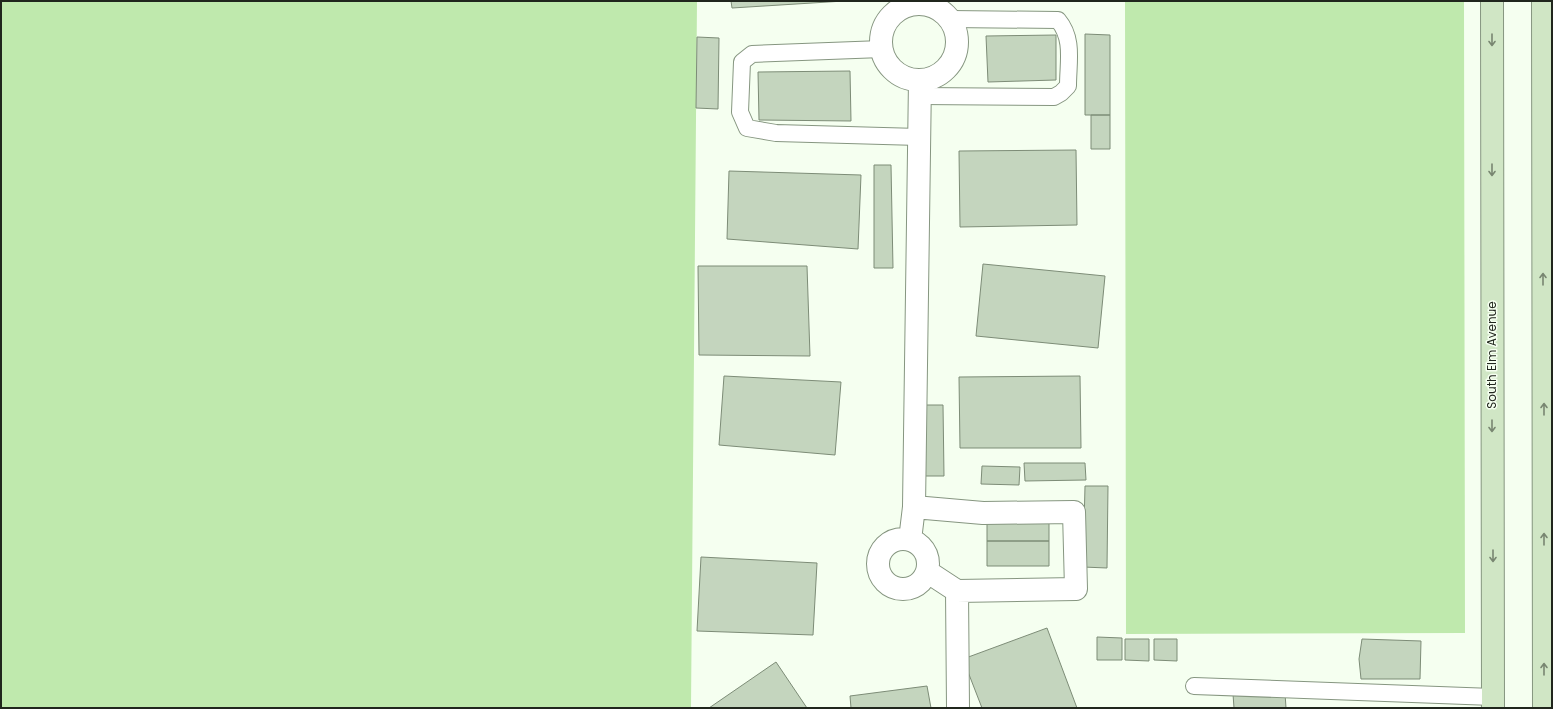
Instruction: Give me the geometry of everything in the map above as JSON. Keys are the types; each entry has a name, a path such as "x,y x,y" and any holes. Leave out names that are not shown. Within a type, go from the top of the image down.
{"main road":[{"name":"South Elm Avenue","path":"1492,1 1493,703"},
{"path":"1543,1 1544,708"}],"street":[{"path":"910,540 914,507 920,88 951,64 956,53 958,41 955,29 950,19 940,10 930,5 918,3 905,7 894,14 886,24 882,36 882,49 887,62 895,71 920,88"},
{"path":"914,507 984,513 1074,512 1076,589 957,591 928,572"},
{"path":"894,540 910,540 918,543 928,556 928,572 924,580 918,585 910,589 902,590 894,588 886,583 881,577 878,568 878,560 886,545 894,540"},
{"path":"957,591 958,708"}],"lane":[{"path":"920,88 1054,97 1068,86 1069,41 1066,29 1058,20 950,19"},
{"path":"882,49 752,54 742,62 740,112 747,128 776,133 919,137"},
{"path":"1194,686 1493,703"}],"green space":[{"path":"1,1 697,1 691,708 1,708"},
{"path":"1125,1 1464,1 1465,633 1126,634"}],"building":[{"path":"731,1 844,1 732,8"},
{"path":"1085,34 1110,35 1110,115 1085,115"},
{"path":"1056,35 1056,80 988,82 986,36"},
{"path":"697,37 719,38 718,109 696,108"},
{"path":"850,71 851,121 759,120 758,72"},
{"path":"1091,115 1110,115 1110,149 1091,149"},
{"path":"1076,150 1077,225 960,227 959,151"},
{"path":"874,165 891,165 893,268 874,268"},
{"path":"729,171 861,175 858,249 727,239"},
{"path":"983,264 1105,276 1098,348 976,336"},
{"path":"698,266 807,266 810,356 699,355"},
{"path":"724,376 841,382 835,455 719,445"},
{"path":"1080,376 1081,448 960,448 959,377"},
{"path":"924,405 943,405 944,476 925,476"},
{"path":"1024,463 1085,463 1086,480 1025,481"},
{"path":"982,466 1020,467 1019,485 981,484"},
{"path":"1085,486 1108,486 1107,568 1083,567"},
{"path":"987,518 1049,518 1049,541 987,541"},
{"path":"987,541 1049,541 1049,566 987,566"},
{"path":"701,557 817,563 813,635 697,631"},
{"path":"1047,628 1077,708 982,708 963,659"},
{"path":"1097,637 1122,638 1122,660 1097,660"},
{"path":"1125,639 1149,639 1149,661 1125,660"},
{"path":"1154,639 1177,639 1177,661 1154,660"},
{"path":"1362,639 1421,641 1420,679 1361,679 1359,659"},
{"path":"776,662 807,708 709,708"},
{"path":"927,686 931,708 851,708 850,696"},
{"path":"1285,693 1286,708 1234,708 1233,694"}]}
